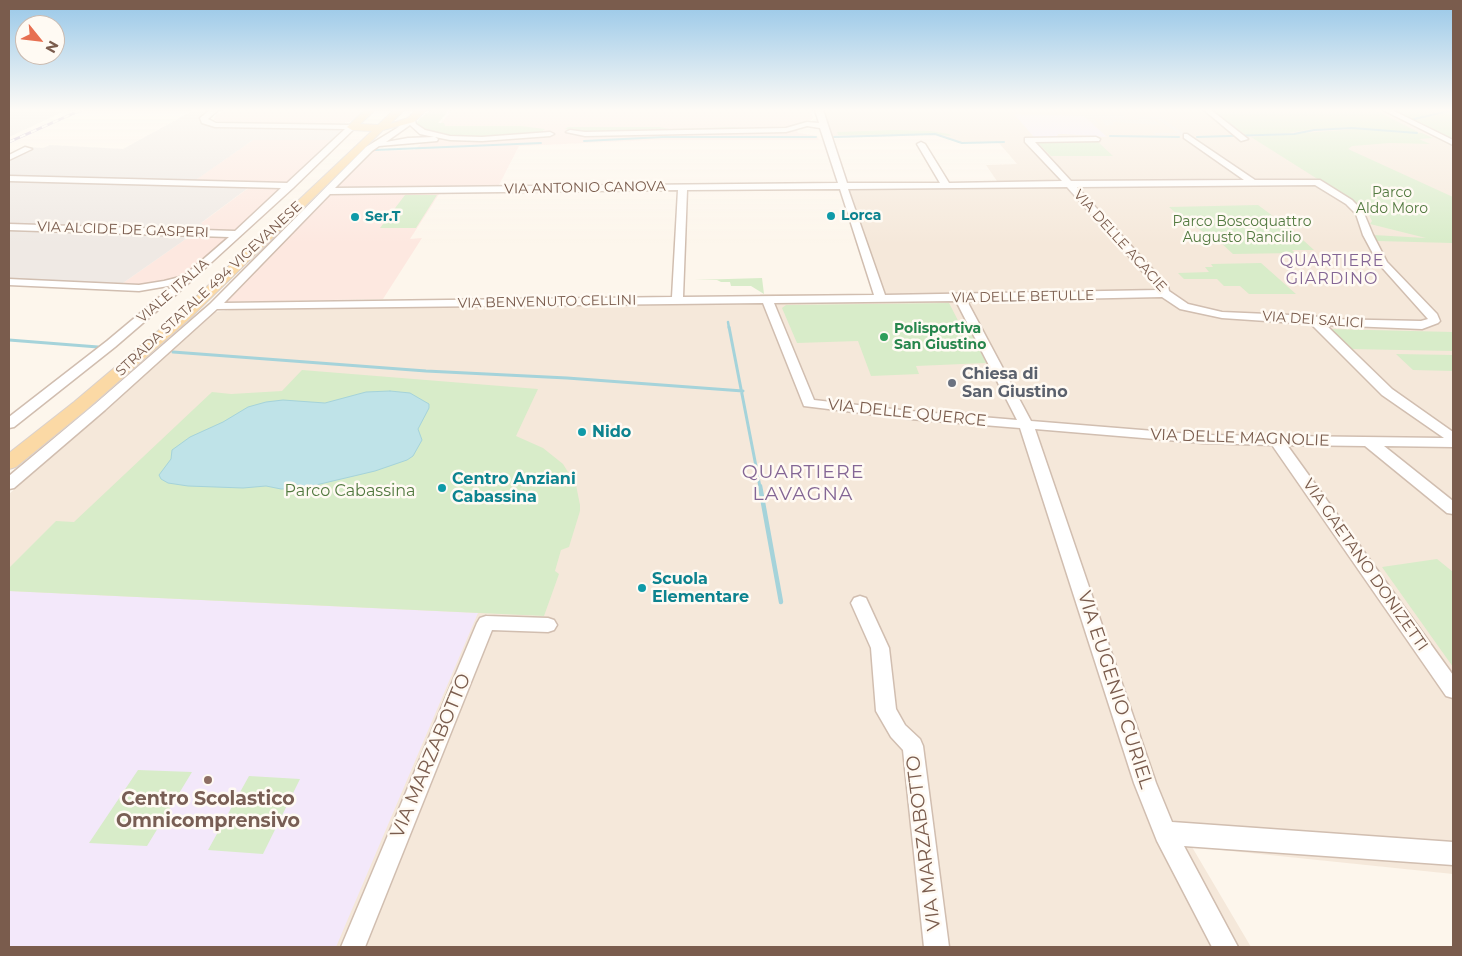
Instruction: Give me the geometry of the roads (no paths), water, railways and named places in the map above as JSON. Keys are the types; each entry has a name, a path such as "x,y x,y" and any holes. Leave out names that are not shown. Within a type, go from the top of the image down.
{"main road":[{"name":"STRADA STATALE 494 VIGEVANESE","path":"10,452 162,325 340,155"},
{"name":"STRADA STATALE 494 VIGEVANESE","path":"10,452 148,348 263,240 343,155"}],"street":[{"name":"VIALE ITALIA","path":"9,424 111,344 160,302 238,234 322,155"},
{"path":"9,484 100,407 214,306 364,155"},
{"path":"831,155 881,298"},
{"path":"927,155 946,185"},
{"name":"VIA DELLE ACACIE","path":"1042,155 1164,288 1164,292 1184,307 1204,312"},
{"path":"1213,155 1252,182"},
{"path":"9,178 290,186"},
{"name":"VIA ANTONIO CANOVA","path":"328,191 1317,182 1349,202 1360,213 1368,235 1383,264 1433,316 1434,322 1422,325"},
{"path":"678,301 682,188"},
{"path":"263,240 310,209"},
{"name":"VIA ALCIDE DE GASPERI","path":"9,226 238,234"},
{"path":"139,288 165,284 189,277"},
{"path":"9,282 139,288 156,292 160,297 160,302"},
{"name":"VIA DELLE BETULLE","path":"881,298 1158,295 1164,292"},
{"name":"VIA EUGENIO CURIEL","path":"960,297 1026,424 1145,783 1165,833 1225,947"},
{"name":"VIA BENVENUTO CELLINI","path":"214,306 881,298"},
{"name":"VIA DELLE QUERCE","path":"767,300 809,403 910,415 1026,424"},
{"name":"VIA DEI SALICI","path":"1204,312 1222,315 1313,319 1327,322 1422,325"},
{"path":"1313,319 1387,392 1453,438"},
{"name":"VIA DELLE MAGNOLIE","path":"1026,424 1203,438 1277,441 1453,443"},
{"name":"VIA GAETANO DONIZETTI","path":"1277,441 1453,690"},
{"path":"1369,442 1453,509"},
{"name":"VIA MARZABOTTO","path":"860,603 880,648 886,711 898,732 913,746 936,947"},
{"name":"VIA MARZABOTTO","path":"353,947 486,623 548,625"},
{"path":"1165,833 1453,854"}],"water":[{"path":"390,391 410,393 429,404 429,408 418,429 422,440 413,456 407,460 375,471 299,489 281,489 266,486 243,488 188,486 168,483 161,479 159,475 171,459 172,450 190,437 223,422 248,407 283,400 325,403 366,392"}],"waterway":[{"path":"728,322 729,328"},
{"path":"729,327 741,391"},
{"path":"9,340 98,347"},
{"path":"173,352 426,371 567,378 741,391"},
{"path":"741,391 760,487"},
{"path":"760,486 781,602"}],"place":[{"name":"Lorca","path":"831,216"},
{"name":"Ser.T","path":"355,217"},
{"name":"Polisportiva San Giustino","path":"884,337"},
{"name":"Chiesa di San Giustino","path":"952,383"},
{"name":"Nido","path":"582,432"},
{"name":"Centro Anziani Cabassina","path":"442,488"},
{"name":"Scuola Elementare","path":"642,588"},
{"name":"Centro Scolastico Omnicomprensivo","path":"208,780"}],"district":[{"name":"QUARTIERE GIARDINO","path":"1332,270"},
{"name":"QUARTIERE LAVAGNA","path":"803,483"}],"park label":[{"name":"Parco Aldo Moro","path":"1392,202"},
{"name":"Parco Boscoquattro Augusto Rancilio","path":"1242,230"},
{"name":"Parco Cabassina","path":"350,491"}]}
